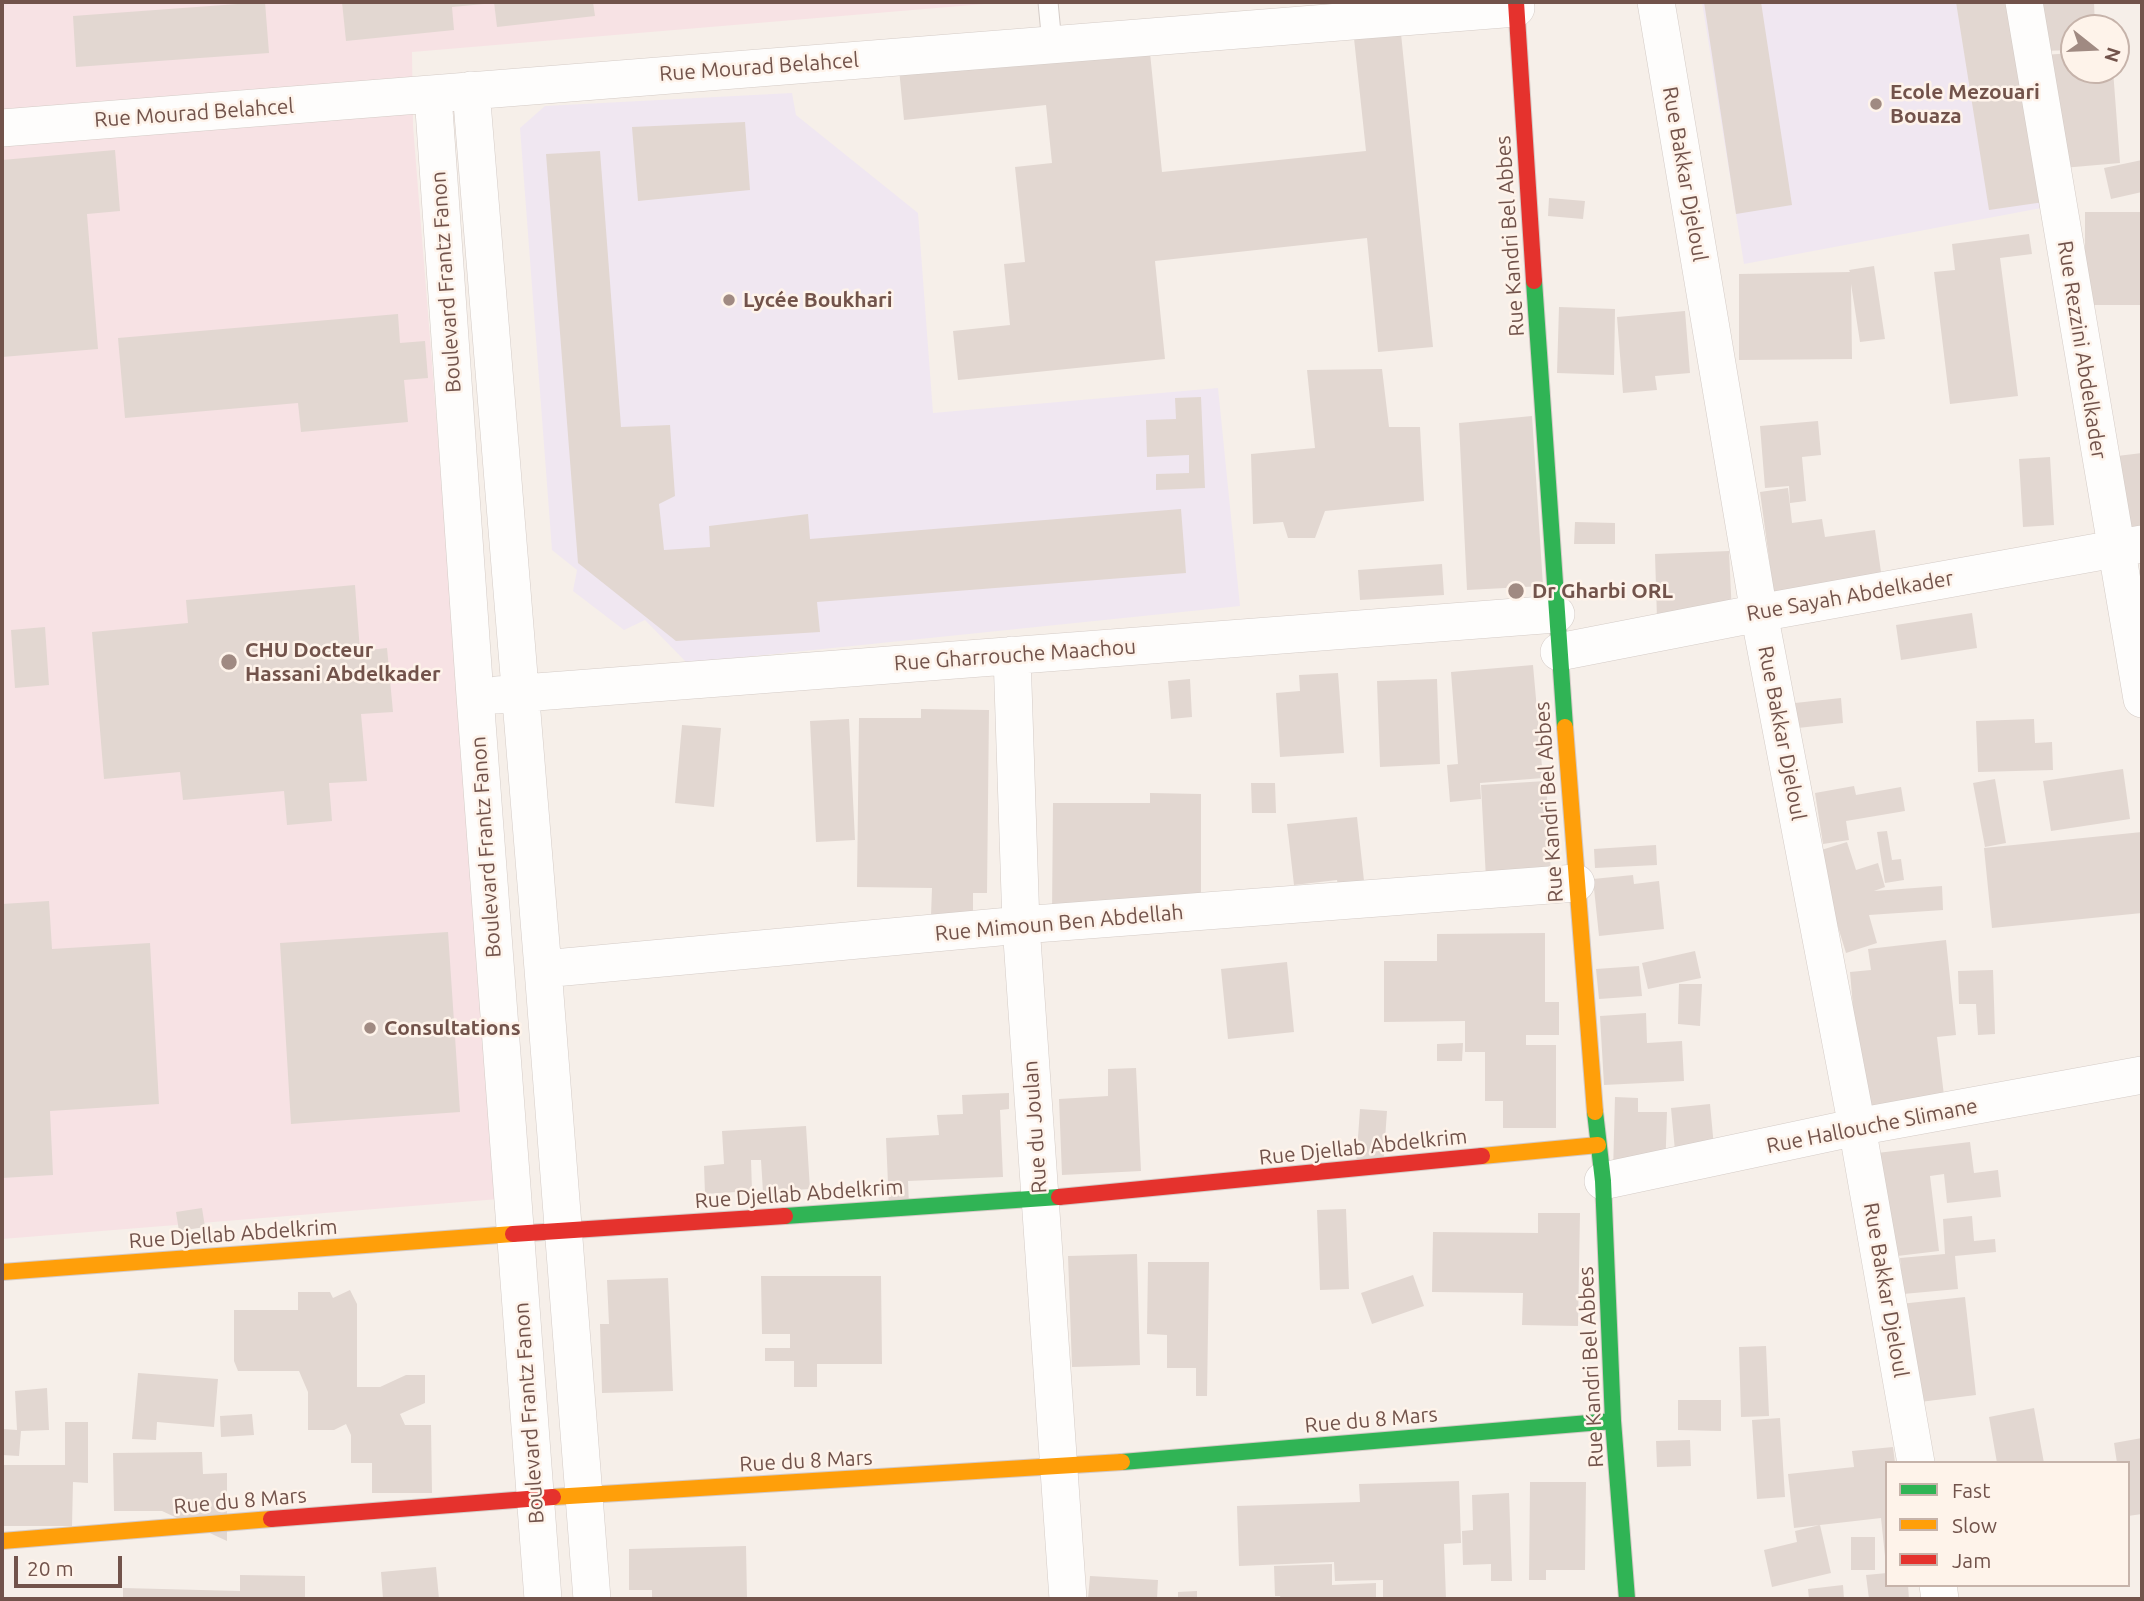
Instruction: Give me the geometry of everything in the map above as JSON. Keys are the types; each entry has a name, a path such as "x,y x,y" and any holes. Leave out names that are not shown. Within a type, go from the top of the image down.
{"street":[{"name":"Rue Bakkar Djeloul","path":"1656,2 1759,613 1857,1126 1916,1461"},
{"name":"Rue Rezzini Abdelkader","path":"2024,2 2129,546 2142,699"},
{"name":"Rue Mourad Belahcel","path":"2,128 1516,5"},
{"name":"Rue Kandri Bel Abbes","path":"1516,5 1556,614 1576,883 1603,1181 1613,1421 1627,1599"},
{"path":"471,90 592,1599"},
{"name":"Boulevard Frantz Fanon","path":"433,95 475,696 537,1498 542,1599"},
{"name":"Rue Sayah Abdelkader","path":"1559,652 2129,546"},
{"name":"Rue Gharrouche Maachou","path":"475,696 1556,614"},
{"name":"Rue du Joulan","path":"1012,655 1021,925 1068,1599"},
{"path":"487,851 533,847"},
{"name":"Rue Mimoun Ben Abdellah","path":"543,969 1021,925 1576,883"},
{"name":"Rue Hallouche Slimane","path":"1603,1181 1857,1126 2142,1075"},
{"name":"Rue Djellab Abdelkrim","path":"2,1272 562,1230 1041,1199 1598,1145"},
{"name":"Rue du 8 Mars","path":"2,1541 537,1498 1059,1467 1613,1421"}],"lane":[{"path":"1048,2 1052,44"}],"shaded area":[{"name":"CHU Docteur Hassani Abdelkader","path":"2,2 1008,2 412,52 413,126 499,1199 2,1239"},
{"name":"Ecole Mezouari Bouaza","path":"1702,2 2016,2 2052,206 1744,264"},
{"name":"Lycée Boukhari","path":"792,93 796,115 918,213 933,413 1218,388 1240,606 687,663 645,620 624,630 573,591 577,570 552,550 520,128 545,106"}],"building":[{"path":"265,2 269,53 76,67 73,16"},
{"path":"342,2 484,4 452,7 454,30 346,41"},
{"path":"494,2 593,2 595,16 497,27"},
{"path":"1704,2 1761,2 1792,205 1736,214"},
{"path":"1956,2 2012,2 2044,202 1989,210"},
{"path":"2038,2 2094,2 2094,14 2060,14 2060,50 2039,51"},
{"path":"1400,24 1433,347 1378,352 1367,238 1155,261 1165,359 958,380 953,331 1010,325 1004,264 1025,262 1015,167 1052,163 1046,105 904,120 899,69 1149,43 1162,172 1366,151 1353,29"},
{"path":"2060,54 2060,84 2114,84 2120,163 2051,169 2042,55"},
{"path":"745,122 750,190 638,201 632,127"},
{"path":"115,150 120,211 87,214 98,349 2,357 2,160"},
{"path":"600,151 621,427 670,425 675,496 659,504 664,550 710,547 709,526 808,514 810,539 1181,509 1186,573 817,602 820,632 676,641 578,563 546,154"},
{"path":"2142,160 2142,192 2111,199 2104,168"},
{"path":"1549,198 1585,201 1583,219 1548,216"},
{"path":"2085,212 2142,212 2142,305 2085,305"},
{"path":"2029,234 2032,254 2000,258 2018,396 1950,404 1934,272 1955,270 1952,244"},
{"path":"1874,266 1885,339 1860,342 1851,284 1852,359 1739,360 1739,274 1850,272 1849,270"},
{"path":"1559,307 1615,309 1614,375 1557,373"},
{"path":"1685,311 1690,373 1655,376 1657,390 1623,393 1617,317"},
{"path":"398,314 400,343 425,341 428,378 404,380 408,422 301,432 298,403 125,418 118,338"},
{"path":"1382,369 1389,427 1420,427 1424,501 1325,511 1315,538 1288,538 1283,522 1253,524 1251,454 1315,448 1307,370"},
{"path":"1201,397 1205,488 1156,490 1156,474 1189,473 1189,455 1147,457 1146,420 1176,419 1175,398"},
{"path":"1532,416 1543,586 1467,590 1459,423"},
{"path":"1818,421 1821,455 1802,457 1806,501 1790,503 1789,486 1765,488 1760,426"},
{"path":"2142,453 2142,555 2129,556 2109,457"},
{"path":"2050,457 2054,525 2023,527 2019,459"},
{"path":"1788,488 1792,523 1822,519 1825,537 1875,530 1882,579 1774,595 1760,492"},
{"path":"1575,522 1615,523 1615,544 1574,544"},
{"path":"1729,551 1732,615 1657,619 1655,554"},
{"path":"1442,564 1444,595 1360,600 1358,570"},
{"path":"355,585 360,651 387,648 393,712 361,714 367,781 329,783 332,821 287,825 284,791 183,800 180,772 104,779 92,632 188,623 186,600"},
{"path":"1972,613 1977,648 1901,660 1896,625"},
{"path":"45,627 49,685 15,688 11,630"},
{"path":"1533,665 1543,778 1480,783 1481,799 1450,802 1447,765 1458,764 1451,672"},
{"path":"1338,673 1344,753 1280,757 1276,693 1300,691 1299,675"},
{"path":"1190,679 1192,717 1171,719 1168,681"},
{"path":"1437,679 1440,764 1380,767 1377,681"},
{"path":"1841,698 1843,723 1798,728 1795,703"},
{"path":"921,709 989,710 987,893 973,893 973,916 931,916 932,888 857,887 859,718 921,718"},
{"path":"849,719 855,840 816,842 810,721"},
{"path":"2034,719 2035,743 2052,742 2053,770 1978,772 1976,721"},
{"path":"682,725 721,728 714,807 675,803"},
{"path":"2123,769 2130,819 2051,831 2043,781"},
{"path":"1995,779 2006,843 1985,847 1973,783"},
{"path":"1546,781 1551,875 1486,879 1481,785"},
{"path":"1251,783 1275,783 1276,813 1252,813"},
{"path":"1854,786 1856,795 1901,787 1905,811 1846,821 1849,840 1823,844 1815,793"},
{"path":"1150,793 1201,794 1201,914 1052,914 1053,803 1150,803"},
{"path":"1357,817 1365,890 1339,893 1337,880 1294,885 1287,824"},
{"path":"1887,831 1892,860 1901,859 1904,880 1885,883 1877,832"},
{"path":"2142,832 2142,913 1992,928 1984,848"},
{"path":"1847,842 1856,870 1878,863 1885,887 1874,891 1942,886 1943,910 1869,915 1877,943 1846,953 1815,852"},
{"path":"1656,845 1657,865 1595,868 1594,849"},
{"path":"1633,875 1634,884 1659,881 1664,929 1599,936 1593,879"},
{"path":"49,901 52,949 150,943 159,1104 50,1111 53,1175 2,1178 2,904"},
{"name":"Consultations","path":"448,932 460,1112 291,1124 280,943"},
{"path":"1545,933 1545,1002 1559,1002 1559,1035 1526,1035 1526,1045 1556,1045 1556,1128 1503,1128 1503,1101 1485,1101 1485,1052 1465,1052 1465,1021 1384,1022 1384,961 1437,961 1437,934"},
{"path":"1946,940 1956,1035 1937,1037 1945,1104 1862,1113 1850,972 1871,970 1868,949"},
{"path":"1695,951 1701,978 1648,989 1642,963"},
{"path":"1287,962 1294,1032 1228,1039 1221,969"},
{"path":"1639,966 1642,996 1599,999 1596,969"},
{"path":"1993,970 1995,1034 1978,1035 1976,1004 1959,1004 1958,971"},
{"path":"1679,984 1702,984 1700,1026 1678,1024"},
{"path":"1646,1013 1647,1043 1682,1041 1684,1081 1604,1085 1600,1016"},
{"path":"1463,1043 1462,1061 1437,1061 1437,1044"},
{"path":"1136,1068 1141,1171 1062,1175 1059,1099 1108,1096 1108,1069"},
{"path":"1009,1093 1009,1109 1000,1110 1003,1177 908,1181 909,1205 889,1206 886,1138 939,1135 937,1115 963,1114 962,1095"},
{"path":"1615,1097 1638,1098 1638,1112 1667,1112 1665,1175 1613,1173"},
{"path":"1710,1104 1716,1169 1677,1172 1671,1108"},
{"path":"1360,1109 1387,1111 1383,1168 1356,1166"},
{"path":"806,1126 810,1189 763,1192 761,1160 751,1160 752,1191 705,1194 704,1166 724,1164 722,1131"},
{"path":"1970,1142 1974,1173 1998,1170 2001,1197 1947,1203 1944,1174 1930,1176 1939,1251 1889,1257 1877,1153"},
{"path":"202,1208 205,1227 179,1231 176,1212"},
{"path":"1346,1209 1349,1289 1320,1290 1317,1210"},
{"path":"1538,1213 1580,1213 1578,1326 1522,1325 1523,1293 1432,1292 1433,1232 1538,1233"},
{"path":"1972,1216 1974,1241 1995,1239 1996,1252 1955,1256 1958,1289 1903,1294 1900,1258 1945,1254 1943,1219"},
{"path":"1137,1254 1140,1365 1072,1367 1068,1256"},
{"path":"1148,1262 1209,1262 1207,1396 1196,1396 1196,1368 1167,1368 1167,1335 1147,1334"},
{"path":"1413,1275 1424,1306 1372,1324 1361,1293"},
{"path":"761,1276 881,1276 882,1364 817,1364 817,1387 794,1387 794,1361 765,1361 765,1348 790,1348 790,1334 762,1334"},
{"path":"668,1278 673,1391 602,1393 600,1324 609,1324 607,1280"},
{"path":"350,1290 357,1304 357,1387 380,1387 406,1375 425,1375 425,1403 400,1414 405,1425 431,1425 432,1493 372,1493 372,1463 351,1463 351,1435 346,1424 334,1430 308,1430 308,1392 299,1371 238,1371 234,1361 234,1310 298,1310 298,1292 330,1292 333,1298"},
{"path":"1965,1297 1976,1395 1912,1403 1900,1304"},
{"path":"1766,1346 1769,1416 1741,1417 1739,1347"},
{"path":"138,1373 218,1379 214,1427 157,1422 156,1440 132,1439"},
{"path":"47,1388 49,1430 21,1431 19,1456 2,1455 2,1429 17,1430 15,1391"},
{"path":"1678,1400 1721,1400 1721,1431 1678,1430"},
{"path":"2034,1408 2044,1461 1997,1461 1989,1417"},
{"path":"252,1414 254,1435 221,1437 220,1416"},
{"path":"1780,1418 1785,1497 1757,1499 1752,1420"},
{"path":"65,1422 88,1422 88,1483 73,1482 72,1526 2,1526 2,1465 65,1465"},
{"path":"2142,1438 2142,1514 2130,1516 2130,1461 2117,1461 2114,1443"},
{"path":"1690,1440 1691,1466 1657,1467 1656,1441"},
{"path":"1893,1447 1895,1461 1885,1461 1885,1556 1881,1518 1794,1528 1788,1474 1854,1467 1852,1451"},
{"path":"202,1452 203,1474 227,1473 227,1541 162,1511 114,1511 113,1453"},
{"path":"1459,1481 1461,1543 1444,1544 1446,1599 1383,1599 1383,1580 1335,1581 1334,1562 1239,1566 1237,1506 1360,1502 1359,1484"},
{"path":"1530,1482 1586,1482 1585,1570 1546,1570 1546,1580 1529,1580"},
{"path":"1509,1493 1512,1581 1491,1581 1491,1564 1463,1565 1462,1531 1473,1530 1472,1495"},
{"path":"1820,1525 1831,1573 1772,1587 1764,1550 1797,1542 1795,1531"},
{"path":"1851,1537 1875,1537 1875,1570 1851,1570"},
{"path":"746,1546 747,1599 652,1599 652,1590 629,1590 629,1549"},
{"path":"1332,1564 1332,1585 1376,1583 1376,1599 1281,1599 1280,1596 1275,1596 1274,1566"},
{"path":"436,1567 439,1599 383,1599 381,1572"},
{"path":"1885,1573 1885,1587 1908,1587 1909,1599 1869,1599 1866,1575"},
{"path":"240,1575 305,1576 305,1599 123,1599 123,1588 240,1591"},
{"path":"1090,1576 1158,1580 1157,1599 1088,1599"},
{"path":"1843,1585 1844,1599 1809,1599 1808,1589"},
{"path":"1197,1591 1197,1599 1178,1599 1178,1592"}],"traffic: fast":[{"path":"1534,281 1565,727"},
{"path":"1595,1112 1603,1181 1613,1421 1627,1599"},
{"path":"785,1216 1059,1197"},
{"path":"1122,1462 1613,1421"}],"traffic: slow":[{"path":"1565,727 1595,1112"},
{"path":"1482,1156 1598,1145"},
{"path":"2,1272 513,1234"},
{"path":"553,1497 1122,1462"},
{"path":"2,1541 271,1519"}],"traffic: jam":[{"path":"1516,2 1534,281"},
{"path":"1059,1197 1482,1156"},
{"path":"513,1234 785,1216"},
{"path":"271,1519 553,1497"}],"place":[{"name":"Ecole Mezouari Bouaza","path":"1876,104"},
{"name":"Lycée Boukhari","path":"729,300"},
{"name":"Dr Gharbi ORL","path":"1516,591"},
{"name":"CHU Docteur Hassani Abdelkader","path":"229,662"},
{"name":"Consultations","path":"370,1028"}]}
